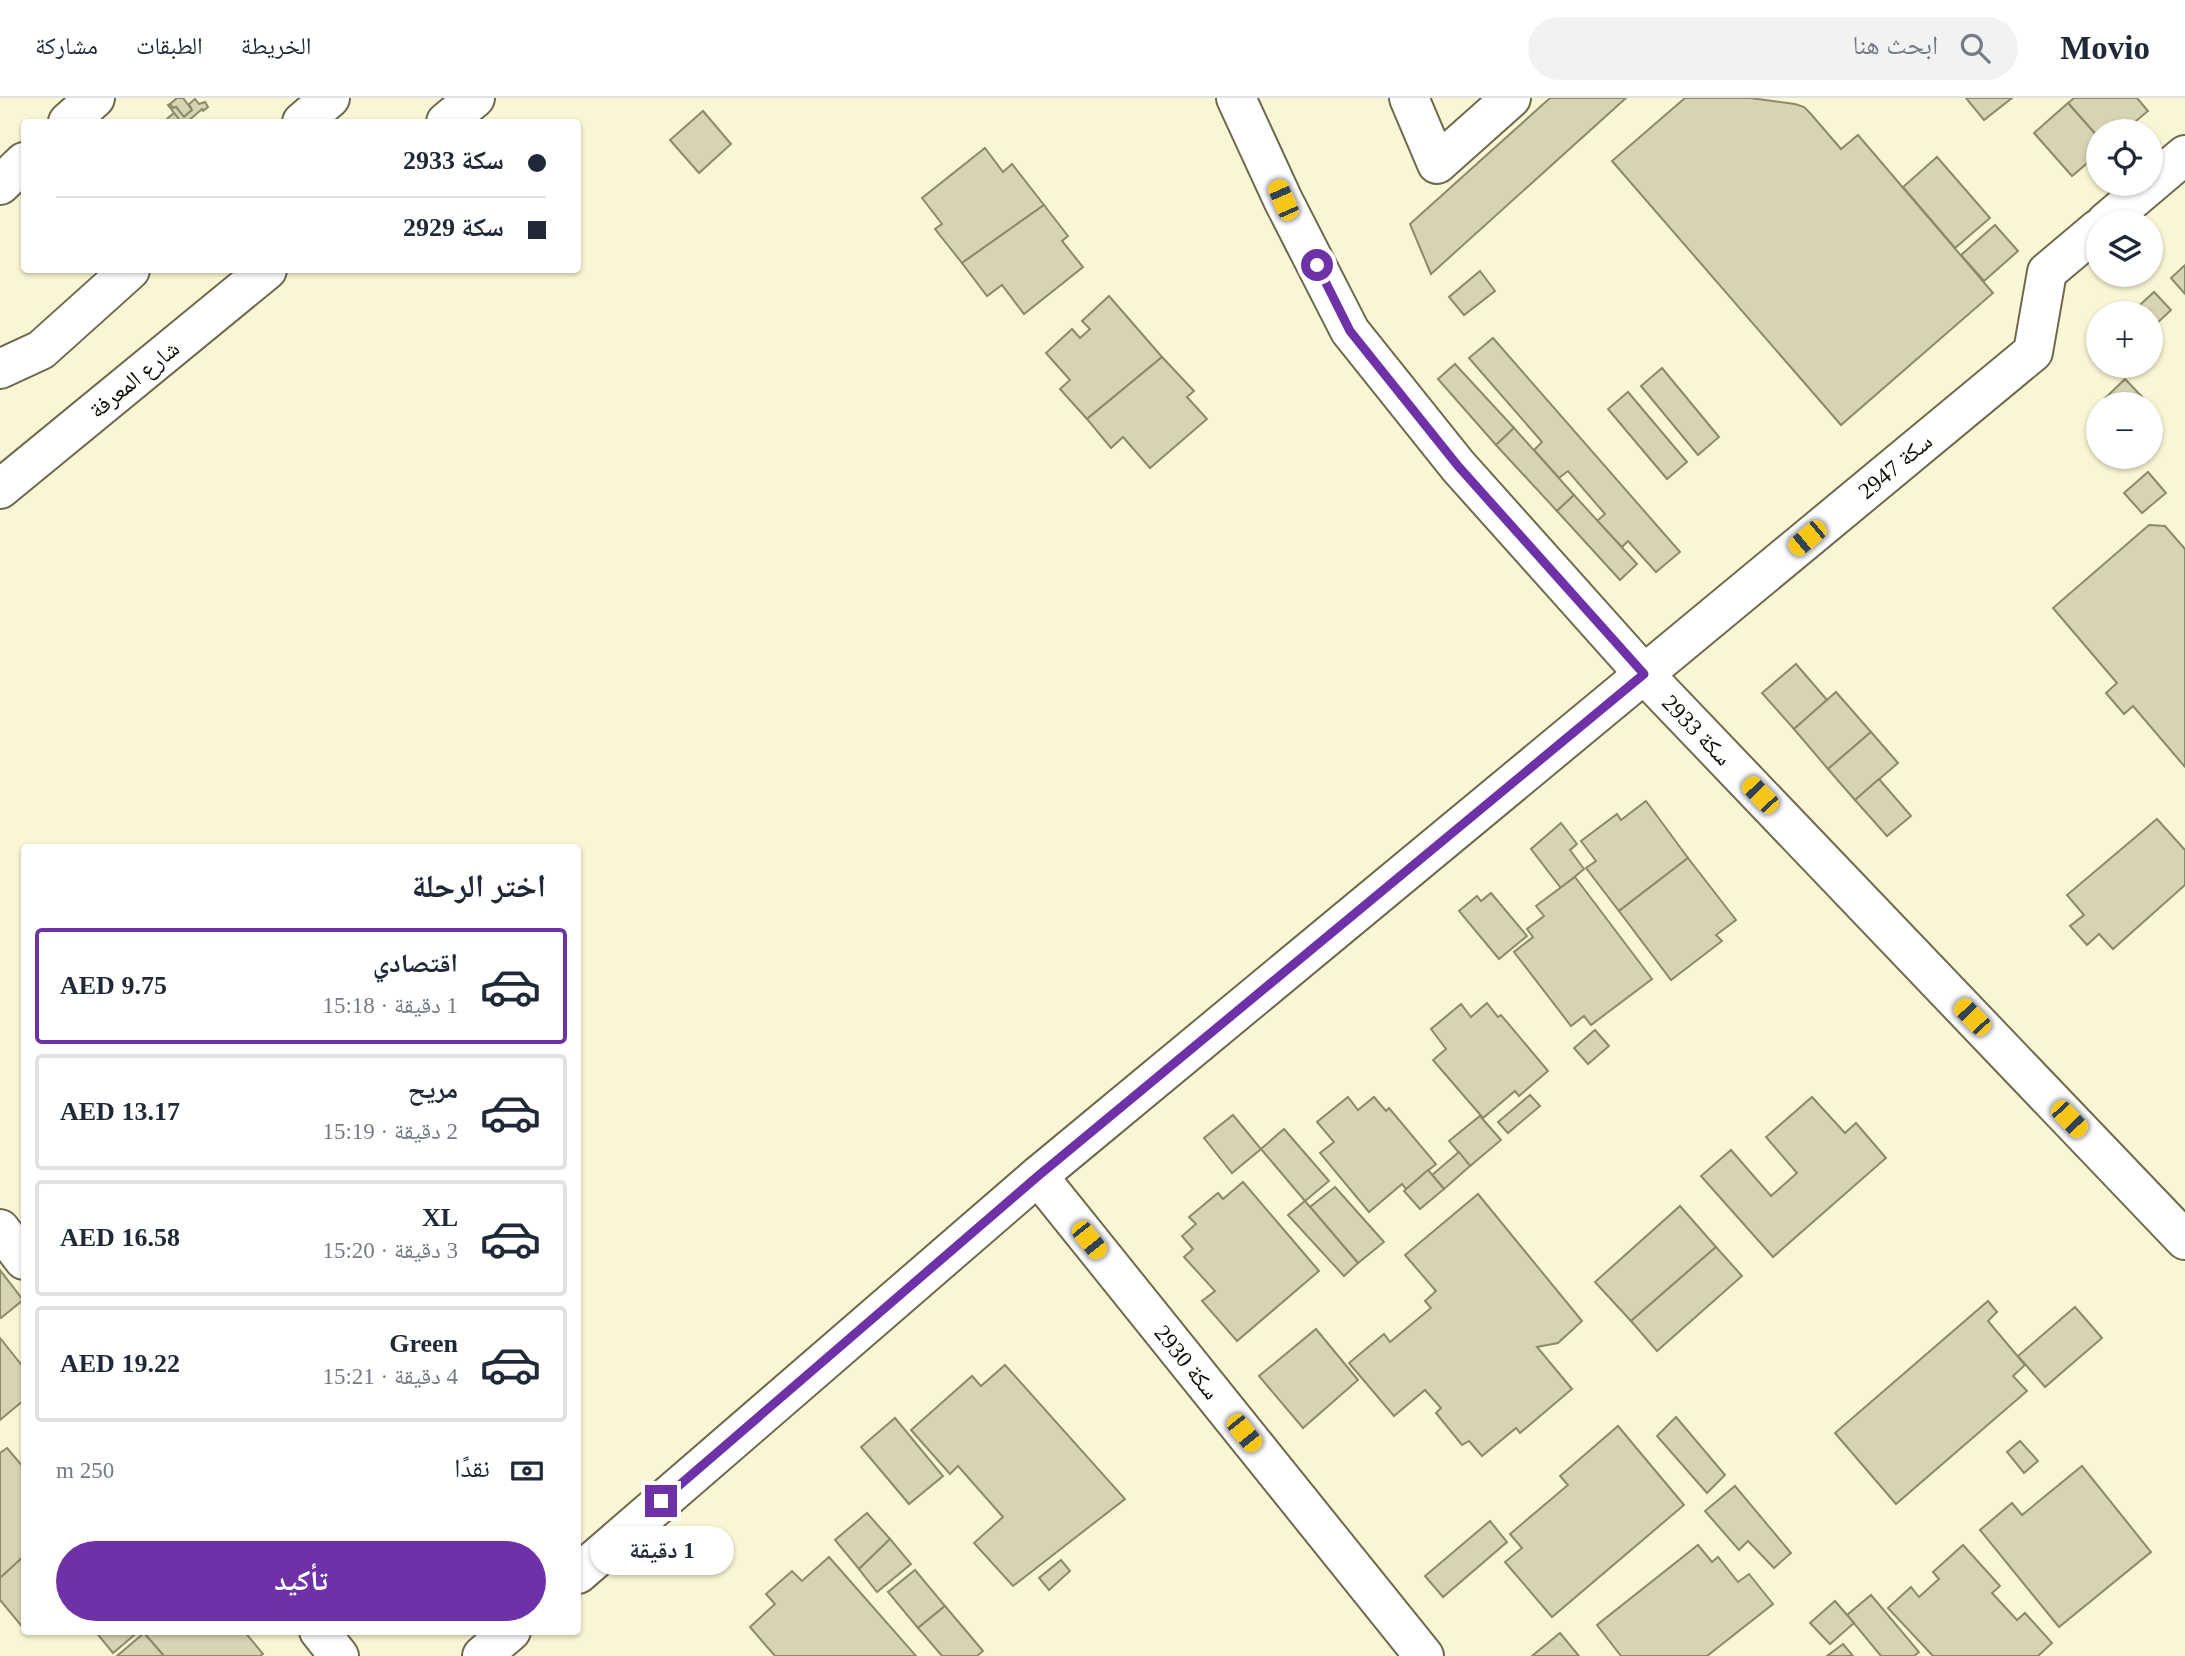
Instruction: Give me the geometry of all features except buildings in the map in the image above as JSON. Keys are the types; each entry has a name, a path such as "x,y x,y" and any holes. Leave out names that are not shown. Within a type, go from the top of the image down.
{"street":[{"path":"71,119 95,98"},
{"path":"306,119 330,98"},
{"path":"450,119 475,98"},
{"name":"سكة 2933","path":"1236,98 1283,200 1350,331 1458,466 1644,674 2185,1240"},
{"path":"1409,98 1437,164 1511,98"},
{"path":"2120,210 2185,155"},
{"path":"0,185 21,165"},
{"name":"سكة 2947","path":"581,1571 1038,1176 2033,352 2047,272 2086,239"},
{"path":"0,369 41,351 127,273"},
{"name":"شارع المعرفة","path":"0,489 263,273"},
{"name":"سكة 2930","path":"1038,1176 1415,1653"},
{"path":"0,1230 21,1256"},
{"path":"322,1635 339,1656"},
{"path":"482,1656 506,1635"}],"route":[{"path":"661,1501 1038,1176 1644,674 1458,466 1350,331 1317,265"}]}
